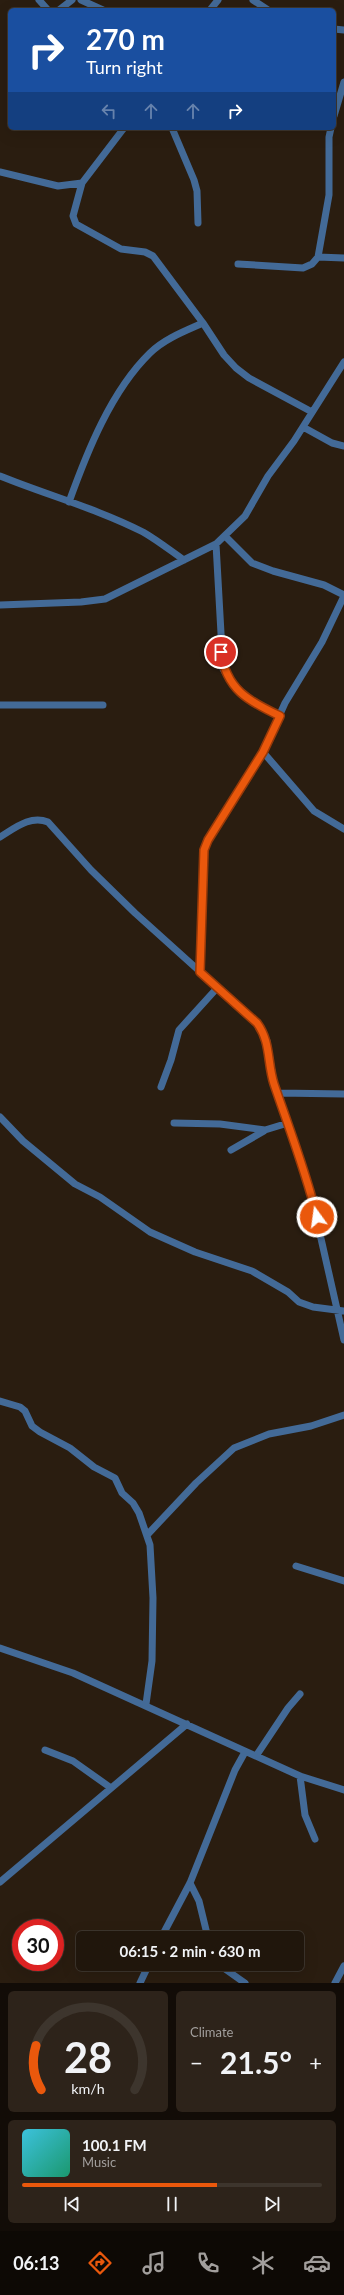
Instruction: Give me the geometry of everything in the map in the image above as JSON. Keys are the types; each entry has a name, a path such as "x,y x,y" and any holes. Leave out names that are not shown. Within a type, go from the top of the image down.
{"street":[{"path":"40,0 46,8"},
{"path":"62,8 72,0"},
{"path":"81,0 99,8"},
{"path":"212,8 218,0"},
{"path":"254,0 265,8"},
{"path":"336,109 344,82"},
{"path":"122,130 82,183 73,216 76,224 121,248 145,252 153,256 203,323 224,355 236,368 248,378 312,412"},
{"path":"173,130 194,180 197,191 198,222"},
{"path":"238,264 303,268 312,264 318,257 329,195 329,137 331,130"},
{"path":"0,172 58,186 82,183"},
{"path":"318,257 344,258"},
{"path":"69,502 88,451 103,420 131,376 150,352 167,340 203,323"},
{"path":"0,605 81,602 105,598 216,544 245,516 268,476 303,427 344,362"},
{"path":"303,427 332,443 344,446"},
{"path":"0,476 49,496 69,502 144,533 184,560"},
{"path":"200,972 204,850 208,840 263,752 295,685 322,642 344,596 324,585 273,571 252,563 225,536"},
{"path":"216,544 223,669 230,682 241,694 257,705 280,716"},
{"path":"0,706 103,705"},
{"path":"263,752 310,807 344,829"},
{"path":"0,837 29,820 40,819 48,822 91,870 200,972 218,986 257,1023 264,1032 274,1084 279,1093 310,1190 341,1310 344,1340"},
{"path":"161,1087 171,1060 179,1030 218,986"},
{"path":"279,1093 344,1094"},
{"path":"0,1117 23,1141 75,1184 100,1197 150,1232 195,1252 252,1271 288,1292 299,1302 312,1307 341,1310"},
{"path":"174,1123 220,1124 265,1130"},
{"path":"231,1150 265,1130 288,1123"},
{"path":"0,1401 20,1407 25,1411 32,1426 40,1432 70,1448 94,1467 115,1478 122,1492 140,1513 148,1534 153,1598 152,1661 146,1704"},
{"path":"148,1534 196,1483 234,1448 269,1434 311,1426 344,1414"},
{"path":"296,1566 344,1581"},
{"path":"0,1648 73,1673 146,1704 300,1776 344,1790"},
{"path":"256,1756 288,1708 300,1694"},
{"path":"0,1882 188,1724"},
{"path":"45,1750 73,1761 111,1788"},
{"path":"166,1931 190,1883 235,1770 246,1752"},
{"path":"300,1776 305,1815 315,1839"},
{"path":"190,1883 199,1901 206,1931"},
{"path":"335,1983 344,1966"},
{"path":"140,1983 146,1971"},
{"path":"228,1971 245,1983"}],"route":[{"path":"221,652 223,669 230,682 241,694 257,705 280,716 263,752 243,787 208,840 204,850 200,972 218,986 257,1023 264,1032 267,1041 274,1084 279,1093 300,1157 317,1217"}]}
